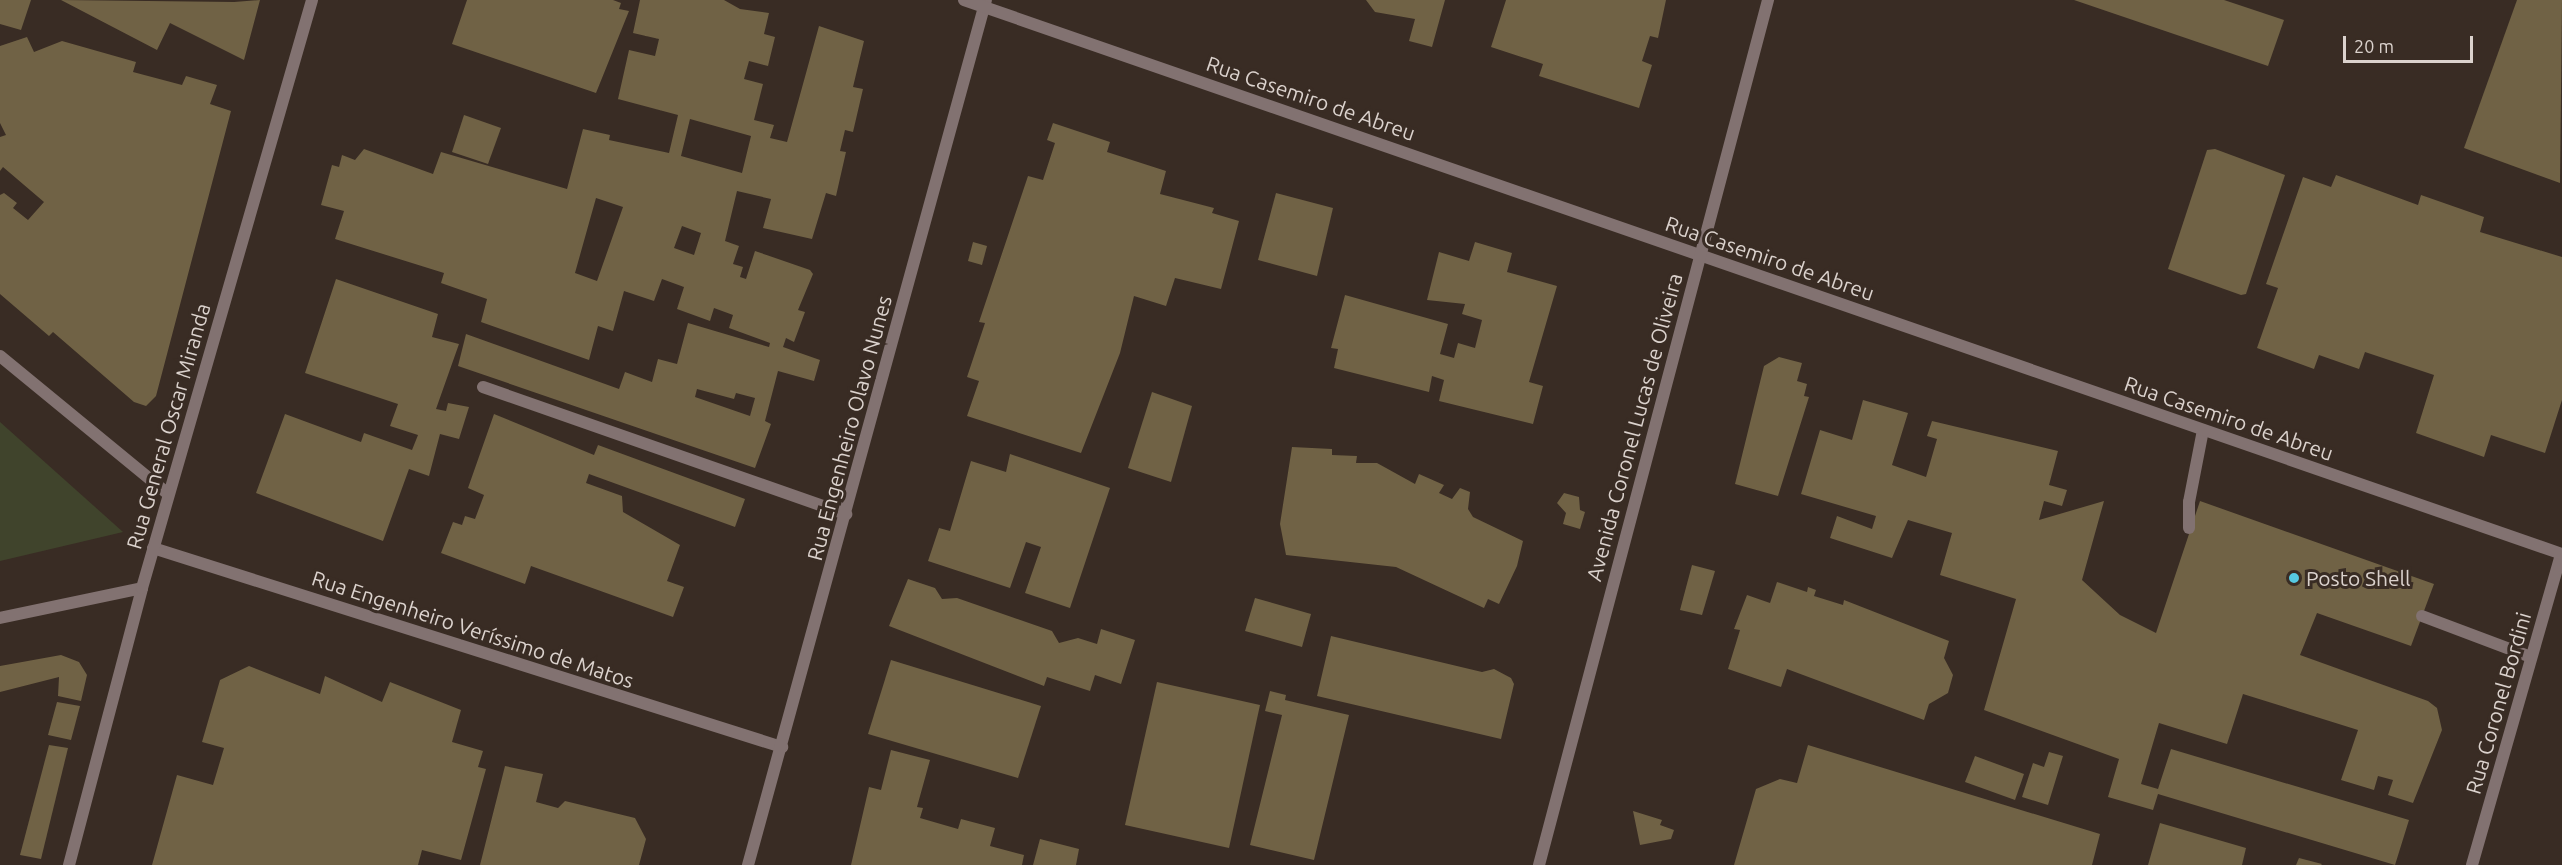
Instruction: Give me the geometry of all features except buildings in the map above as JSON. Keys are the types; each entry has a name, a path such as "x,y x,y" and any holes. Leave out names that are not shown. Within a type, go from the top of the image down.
{"street":[{"name":"Rua General Oscar Miranda","path":"69,865 168,494 312,0"},
{"name":"Rua Casemiro de Abreu","path":"964,0 985,3 1700,255 2562,553"},
{"name":"Avenida Coronel Lucas de Oliveira","path":"1539,865 1768,0"},
{"name":"Rua Engenheiro Olavo Nunes","path":"748,865 985,3"},
{"path":"0,356 168,494"},
{"path":"483,387 846,514"},
{"path":"2189,528 2189,501 2202,430"},
{"name":"Rua Engenheiro Veríssimo de Matos","path":"153,548 782,747"},
{"name":"Rua Coronel Bordini","path":"2472,865 2562,553"},
{"path":"0,618 142,588"},
{"path":"2422,616 2531,657"}],"green space":[{"path":"0,422 123,532 0,561"}],"place":[{"name":"Posto Shell","path":"2294,578"}]}
